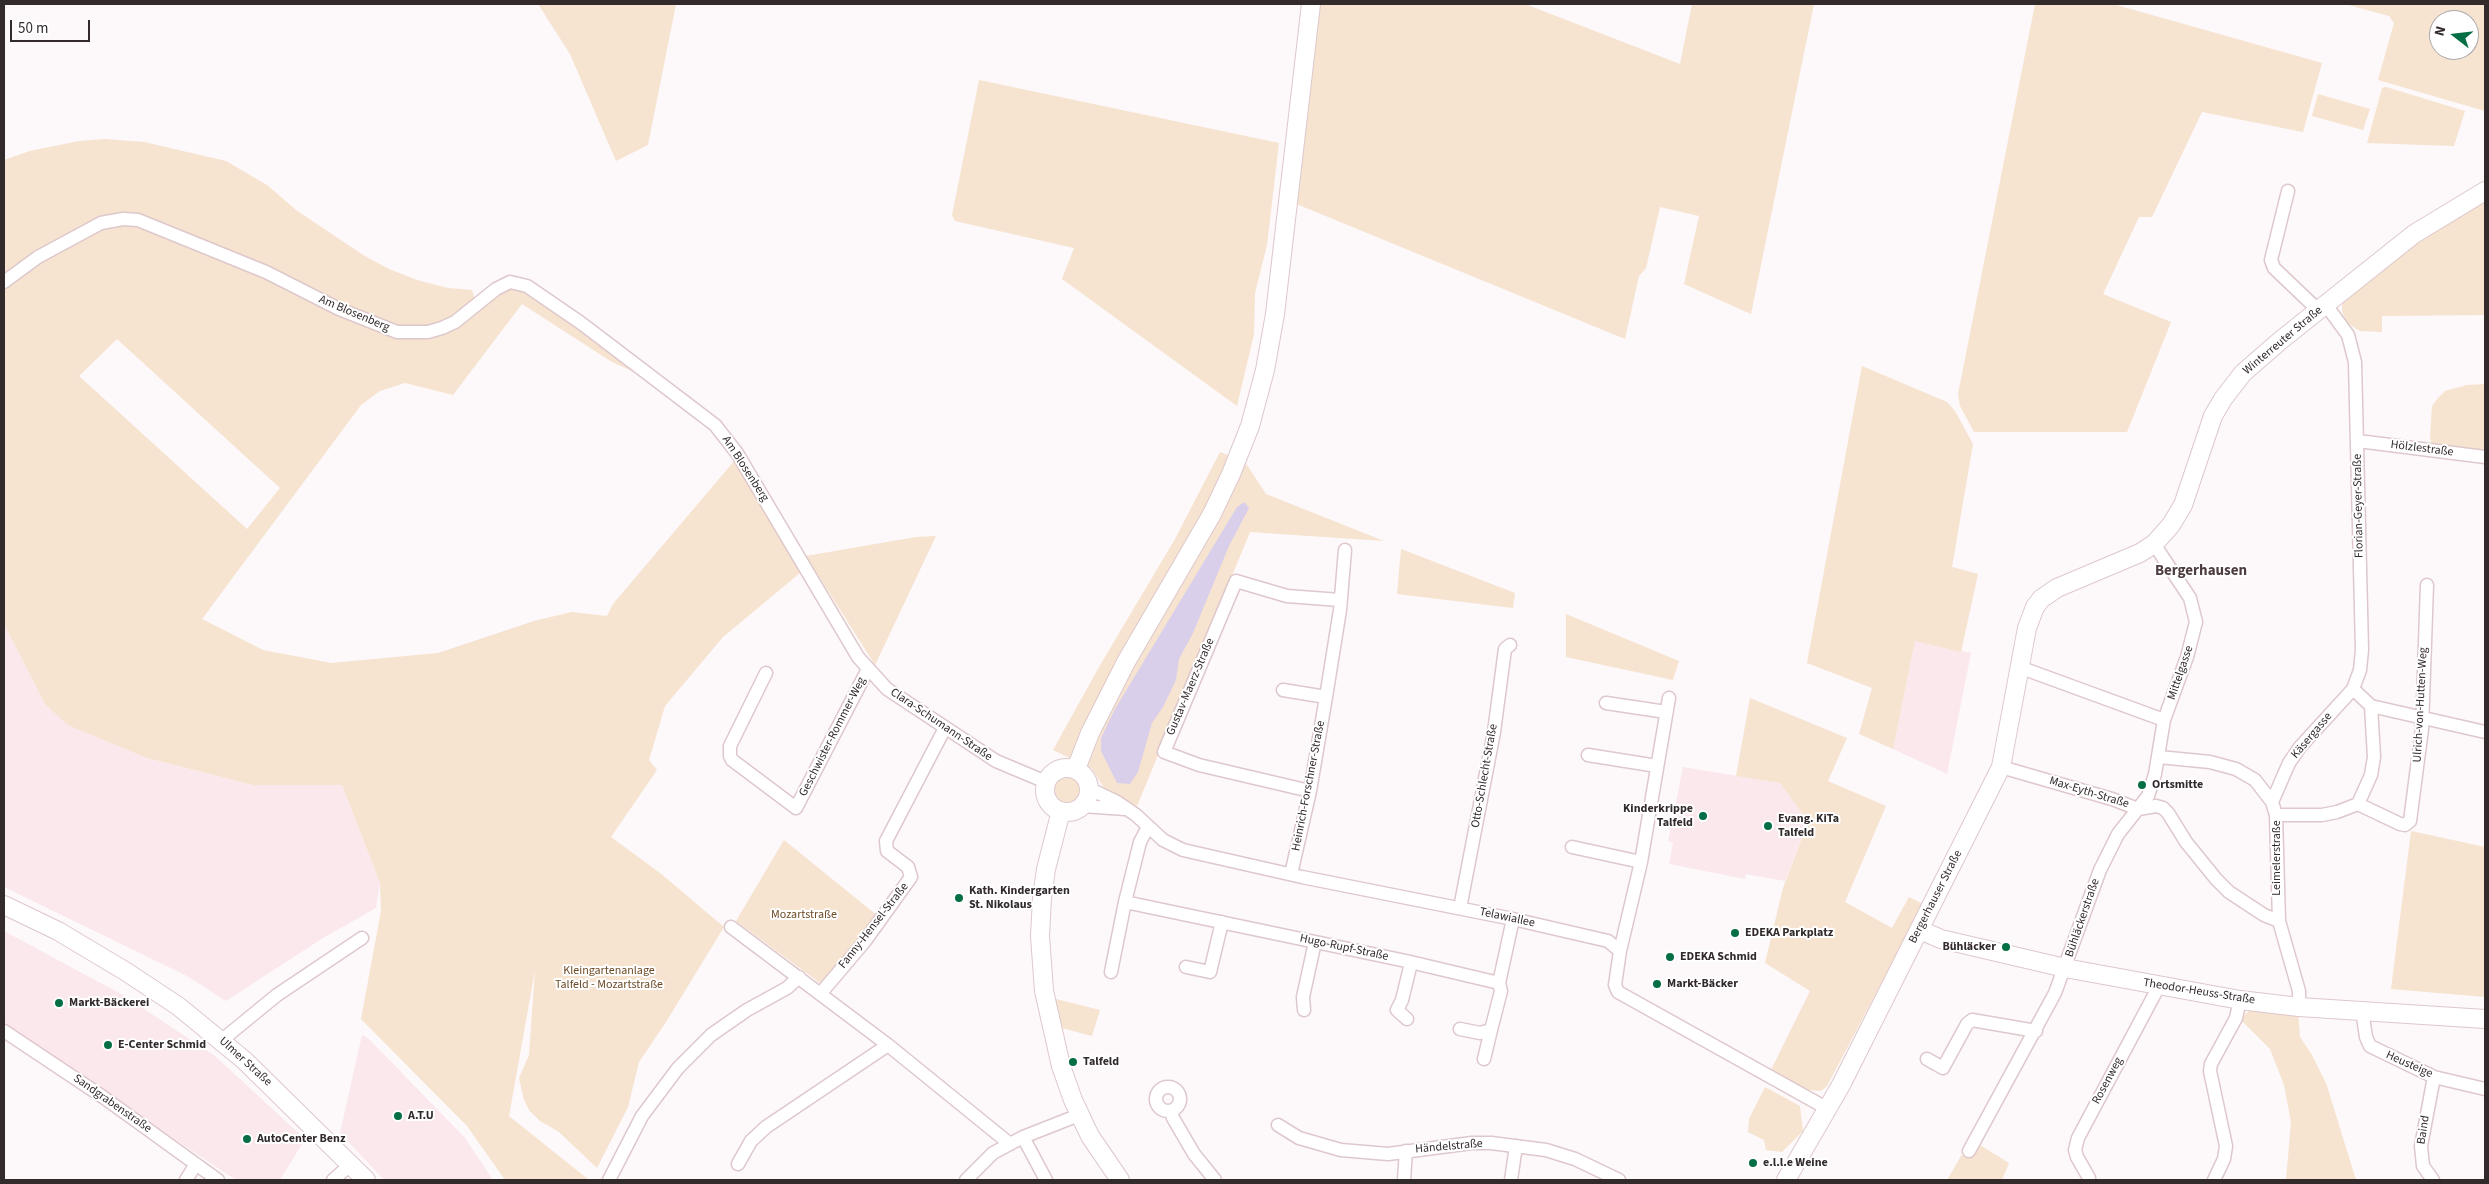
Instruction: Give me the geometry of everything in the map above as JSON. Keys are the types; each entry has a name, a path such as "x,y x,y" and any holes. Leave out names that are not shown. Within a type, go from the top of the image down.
{"street":[{"path":"1076,770 1094,724 1126,662 1212,514 1231,474 1250,426 1265,370 1275,314 1312,4"},
{"name":"Florian-Geyer-Straße","path":"2288,191 2271,260 2274,268 2322,308 2348,335 2352,346 2358,441 2362,650 2360,670 2353,689"},
{"name":"Winterreuter Straße","path":"2041,598 2057,588 2140,553 2154,544 2171,525 2183,505 2213,416 2222,399 2254,363 2414,234 2485,191"},
{"name":"Am Blosenberg","path":"4,282 38,257 101,223 123,219 138,220 266,272 360,319 396,332 428,332 442,328 455,322 496,289 510,282 526,286 581,322 715,425 737,453 807,569"},
{"name":"Hölzlestraße","path":"2358,441 2485,457"},
{"name":"Mittelgasse","path":"2138,809 2148,796 2159,757 2164,720 2187,657 2196,622 2190,598 2154,544"},
{"name":"Heinrich-Forschner-Straße","path":"1291,874 1310,791 1326,697 1345,550"},
{"name":"Clara-Schumann-Straße","path":"807,569 858,658 887,689 996,761 1046,782"},
{"name":"Gustav-Maerz-Straße","path":"1310,791 1198,765 1164,752 1236,581 1287,596 1340,600"},
{"name":"Ulrich-von-Hutten-Weg","path":"2358,804 2400,824 2408,824 2412,816 2422,718 2427,585"},
{"name":"Bergerhauser Straße","path":"1786,1180 1828,1109 2001,767 2030,615 2041,598"},
{"name":"Otto-Schlecht-Straße","path":"1460,908 1492,741 1505,650 1510,645"},
{"path":"2019,666 2164,720"},
{"name":"Geschwister-Rommer-Weg","path":"766,673 730,746 730,756 732,760 796,808 868,669"},
{"path":"2353,689 2370,706 2485,732"},
{"name":"Käsergasse","path":"2272,802 2290,763 2300,747 2353,689"},
{"path":"1283,690 1326,697"},
{"path":"1669,698 1641,862 1620,951 1615,985 1618,992 1622,995 1828,1109"},
{"path":"1606,703 1666,712"},
{"path":"2358,804 2370,775 2374,756 2370,706"},
{"name":"Fanny-Hensel-Straße","path":"821,993 865,941 911,877 908,867 887,851 886,841 945,728"},
{"path":"1588,755 1657,766"},
{"path":"2159,757 2210,762 2236,768 2255,780 2272,802 2276,815"},
{"name":"Max-Eyth-Straße","path":"2001,767 2112,799 2138,809 2147,806 2163,808 2186,842 2229,892 2250,906 2279,921"},
{"path":"1060,769 1076,770 1085,776 1090,789 1087,801 1083,806 1072,812 1061,812 1049,802 1046,796 1046,782 1050,776 1060,769"},
{"name":"Telawiallee","path":"1090,789 1106,795 1136,815 1163,840 1183,850 1513,919 1608,941 1620,951"},
{"name":"Leimelerstraße","path":"2299,1007 2299,991 2279,921 2276,815 2322,815 2337,812 2358,804"},
{"path":"1083,806 1126,810"},
{"name":"Bühläckerstraße","path":"1969,1152 2036,1031 2065,968 2100,870 2118,834 2138,809"},
{"path":"1061,812 1043,884 1040,936 1042,969 1050,1023 1061,1066 1080,1115 1095,1144 1120,1180"},
{"path":"1110,972 1140,842 1148,827"},
{"path":"1572,847 1641,862"},
{"name":"Hugo-Rupf-Straße","path":"1125,902 1499,982"},
{"name":"Ulmer Straße","path":"4,905 58,931 124,970 178,1006 222,1040 366,1180"},
{"path":"1484,1059 1501,991 1499,982 1513,919"},
{"path":"1186,967 1210,972 1222,922"},
{"path":"731,927 888,1045 1010,1144"},
{"name":"Theodor-Heuss-Straße","path":"1920,930 1941,940 2065,968 2240,1000 2299,1007 2485,1019"},
{"path":"222,1040 277,996 362,938"},
{"path":"1304,1010 1303,997 1315,942"},
{"path":"1407,1019 1397,1010 1402,1000 1411,963"},
{"path":"609,1180 642,1116 678,1068 711,1035 747,1010 787,988 799,977"},
{"name":"Rosenweg","path":"2089,1178 2075,1150 2078,1138 2159,986"},
{"path":"2214,1180 2224,1159 2226,1146 2210,1071 2211,1064 2236,1018 2240,1000"},
{"name":"Heusteige","path":"2362,1010 2366,1036 2370,1046 2434,1077 2485,1090"},
{"path":"1927,1059 1943,1068 1967,1024 1972,1020 2036,1031"},
{"path":"1460,1030 1480,1034 1490,1030"},
{"name":"Sandgrabenstraße","path":"4,1031 96,1093 218,1180"},
{"path":"738,1164 751,1141 766,1127 888,1045"},
{"name":"Baind","path":"2433,1180 2423,1166 2421,1146 2434,1077"},
{"path":"1171,1111 1173,1118 1194,1154 1215,1180"},
{"path":"966,1180 993,1153 1023,1137 1080,1115"},
{"name":"Händelstraße","path":"1278,1126 1299,1138 1341,1150 1388,1154 1472,1143 1546,1150 1575,1159 1619,1180"},
{"path":"1023,1137 1046,1180"},
{"path":"1511,1180 1516,1146"},
{"path":"1404,1180 1406,1151"},
{"path":"186,1180 196,1164"},
{"path":"333,1180 350,1164"}],"shaded area":[{"path":"1244,502 1249,508 1229,546 1193,633 1179,659 1176,680 1163,707 1152,723 1138,772 1130,784 1117,783 1101,751 1101,738 1115,709 1237,507"},
{"path":"4,624 45,704 147,758 253,785 342,785 380,883 376,908 323,938 226,1001 187,976 4,887"},
{"path":"1915,641 1971,653 1947,774 1893,749"},
{"path":"1683,767 1780,783 1808,822 1785,881 1746,874 1745,879 1669,864 1673,843 1668,841"},
{"path":"4,931 123,995 215,1056 305,1139 280,1180 236,1180 4,1026"},
{"path":"362,1035 368,1038 465,1138 493,1180 384,1180 340,1133"}],"green space":[{"path":"538,4 676,4 648,145 616,161 570,54"},
{"path":"1318,4 1525,4 1680,64 1692,4 1814,4 1751,314 1684,284 1699,216 1660,207 1646,268 1639,276 1625,339 1294,203"},
{"path":"2035,4 2113,4 2322,63 2303,132 2202,112 2152,217 2139,217 2103,294 2171,322 2127,432 1974,432 1960,406 1958,394"},
{"path":"2345,4 2485,4 2485,111 2378,80 2394,23 2389,16"},
{"path":"979,80 1279,143 1267,245 1255,293 1254,334 1237,406 1062,279 1074,248 955,221 952,215"},
{"path":"2386,87 2465,111 2454,146 2367,143 2382,88"},
{"path":"2318,94 2370,109 2363,130 2312,116"},
{"name":"Kleingartenanlage Talfeld - Mozartstraße","path":"105,139 144,142 226,161 267,185 296,210 363,255 389,269 417,280 448,288 472,290 476,303 428,336 506,288 527,291 643,376 612,362 522,304 453,395 405,383 380,391 361,405 202,619 263,650 331,663 438,653 534,621 572,612 607,616 613,604 735,460 796,557 800,573 723,637 665,706 649,760 657,770 611,837 660,873 724,927 666,1022 639,1062 628,1107 597,1168 559,1132 540,1121 529,1110 524,1100 519,1078 529,1055 535,970 509,1116 589,1180 505,1180 467,1126 361,1019 381,911 380,883 342,785 253,785 147,758 68,725 45,704 4,624 4,160 30,151 79,141","holes":["117,339 280,488 247,529 79,376"]},
{"path":"2485,199 2485,315 2382,316 2382,332 2360,331 2347,323 2342,311 2342,301 2427,234"},
{"path":"1862,366 1947,402 1955,411 1973,444 1952,567 1978,574 1961,652 1915,641 1893,749 1859,734 1872,688 1807,663"},
{"path":"2485,384 2485,450 2432,444 2430,438 2432,406 2438,398 2445,391 2467,385"},
{"path":"1220,452 1245,462 1266,494 1384,541 1250,532 1137,806 1106,791 1092,769 1053,750 1099,667 1175,539"},
{"path":"936,536 875,665 806,556 916,537"},
{"path":"1401,549 1515,593 1513,608 1397,594"},
{"path":"1566,614 1679,661 1673,680 1566,657"},
{"path":"1750,698 1847,738 1828,781 1886,806 1845,902 1892,928 1909,897 1923,904 1827,1086 1821,1091 1809,1090 1770,1072 1810,991 1765,963 1783,888 1808,822 1780,783 1736,776"},
{"path":"1068,773 1080,777 1084,789 1080,801 1068,805 1056,801 1052,789 1056,777"},
{"path":"2411,831 2485,847 2485,997 2391,989"},
{"name":"Mozartstraße","path":"784,840 879,917 862,940 820,983 736,921"},
{"path":"1052,998 1100,1010 1092,1036 1058,1027"},
{"path":"2250,1010 2298,1012 2300,1037 2312,1055 2326,1083 2356,1180 2286,1180 2291,1122 2284,1085 2270,1049 2240,1019"},
{"path":"1765,1087 1800,1106 1803,1131 1782,1152 1766,1150 1764,1140 1748,1132 1749,1119"},
{"path":"1980,1145 2009,1163 2002,1180 1947,1180 1961,1156"}],"place":[{"name":"Ortsmitte","path":"2142,785"},
{"name":"Kinderkrippe Talfeld","path":"1703,816"},
{"name":"Evang. KiTa Talfeld","path":"1768,826"},
{"name":"Kath. Kindergarten St. Nikolaus","path":"959,898"},
{"name":"EDEKA Parkplatz","path":"1735,933"},
{"name":"Bühläcker","path":"2006,947"},
{"name":"EDEKA Schmid","path":"1670,957"},
{"name":"Markt-Bäcker","path":"1657,984"},
{"name":"Markt-Bäckerei","path":"59,1003"},
{"name":"E-Center Schmid","path":"108,1045"},
{"name":"Talfeld","path":"1073,1062"},
{"name":"A.T.U","path":"398,1116"},
{"name":"AutoCenter Benz","path":"247,1139"},
{"name":"e.l.l.e Weine","path":"1753,1163"}],"district":[{"name":"Bergerhausen","path":"2201,572"}]}
